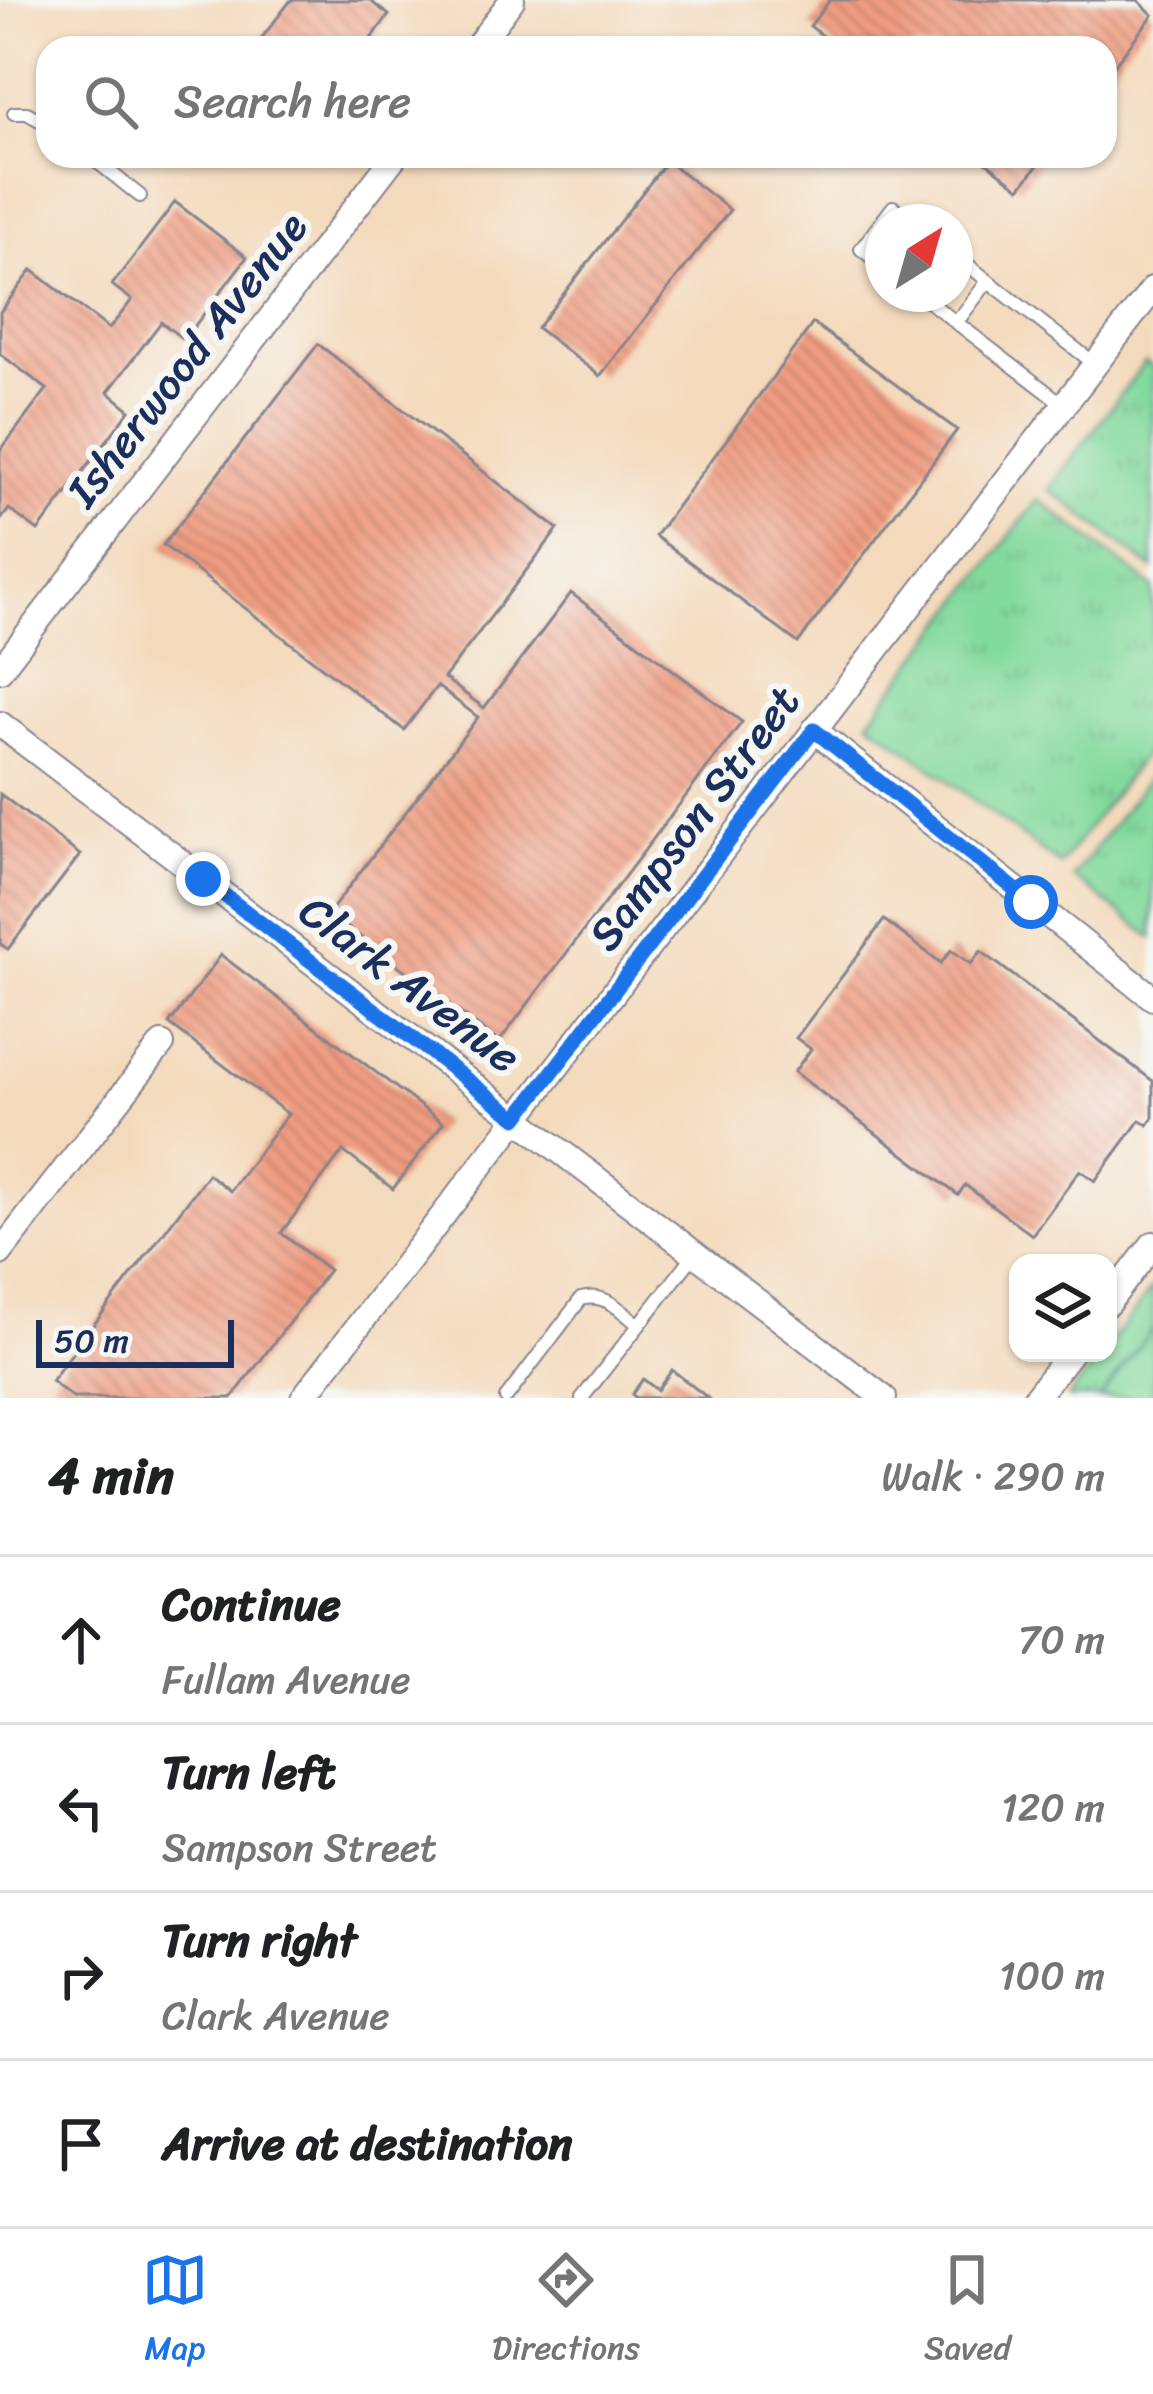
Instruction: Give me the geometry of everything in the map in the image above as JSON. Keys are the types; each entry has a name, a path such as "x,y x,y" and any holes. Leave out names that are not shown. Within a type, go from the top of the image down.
{"street":[{"path":"485,36 512,0"},
{"name":"Isherwood Avenue","path":"0,670 385,168"},
{"name":"Sampson Street","path":"303,1398 1153,290"},
{"name":"Clark Avenue","path":"0,724 884,1398"},
{"path":"814,730 1153,998"},
{"path":"0,1253 162,1044"},
{"path":"1117,1291 1153,1244"},
{"path":"1035,1398 1063,1362"}],"lane":[{"path":"14,113 36,118"},
{"path":"105,168 140,196"},
{"path":"973,269 1095,364"},
{"path":"956,322 988,281"},
{"path":"943,312 1064,405"},
{"path":"582,1398 694,1254"},
{"path":"506,1398 581,1299 594,1295 607,1300 638,1324"}],"green space":[{"path":"1145,362 1153,368 1153,569 1049,489"},
{"path":"1038,499 1153,587 1153,743 1060,865 869,721"},
{"path":"1153,772 1153,938 1073,877"},
{"path":"1153,1287 1153,1398 1068,1398 1095,1362 1117,1362 1117,1334"},
{"path":"1153,1328 1153,1398 1100,1398"}],"building":[{"path":"291,0 369,0 389,15 373,36 263,36"},
{"path":"830,0 1138,0 1153,15 1117,62 1117,36 823,36 810,26"},
{"path":"662,168 676,168 730,210 600,376 537,328"},
{"path":"994,168 1036,168 1020,188"},
{"path":"175,202 247,257 184,340 161,322 108,392 130,410 38,531 9,509 0,521 0,451 47,389 0,354 0,312 32,270 109,329 132,300 112,285"},
{"path":"813,323 957,430 798,643 655,536"},
{"path":"318,344 558,529 444,678 484,708 571,593 742,722 499,1042 329,913 478,717 437,686 404,730 163,545"},
{"path":"0,794 80,855 8,949 0,944"},
{"path":"884,920 941,963 951,950 971,964 981,951 1153,1081 1153,1118 1148,1125 1140,1120 1095,1181 1080,1170 1032,1235 965,1185 958,1195 794,1072 811,1049 796,1038"},
{"path":"221,955 443,1123 393,1189 343,1151 281,1233 329,1270 232,1398 73,1398 51,1381 208,1174 230,1191 288,1114 169,1024"},
{"path":"672,1370 708,1398 636,1398 632,1394 643,1379 657,1390"}],"route":[{"path":"203,879 517,1118 814,730 1031,902"}]}
